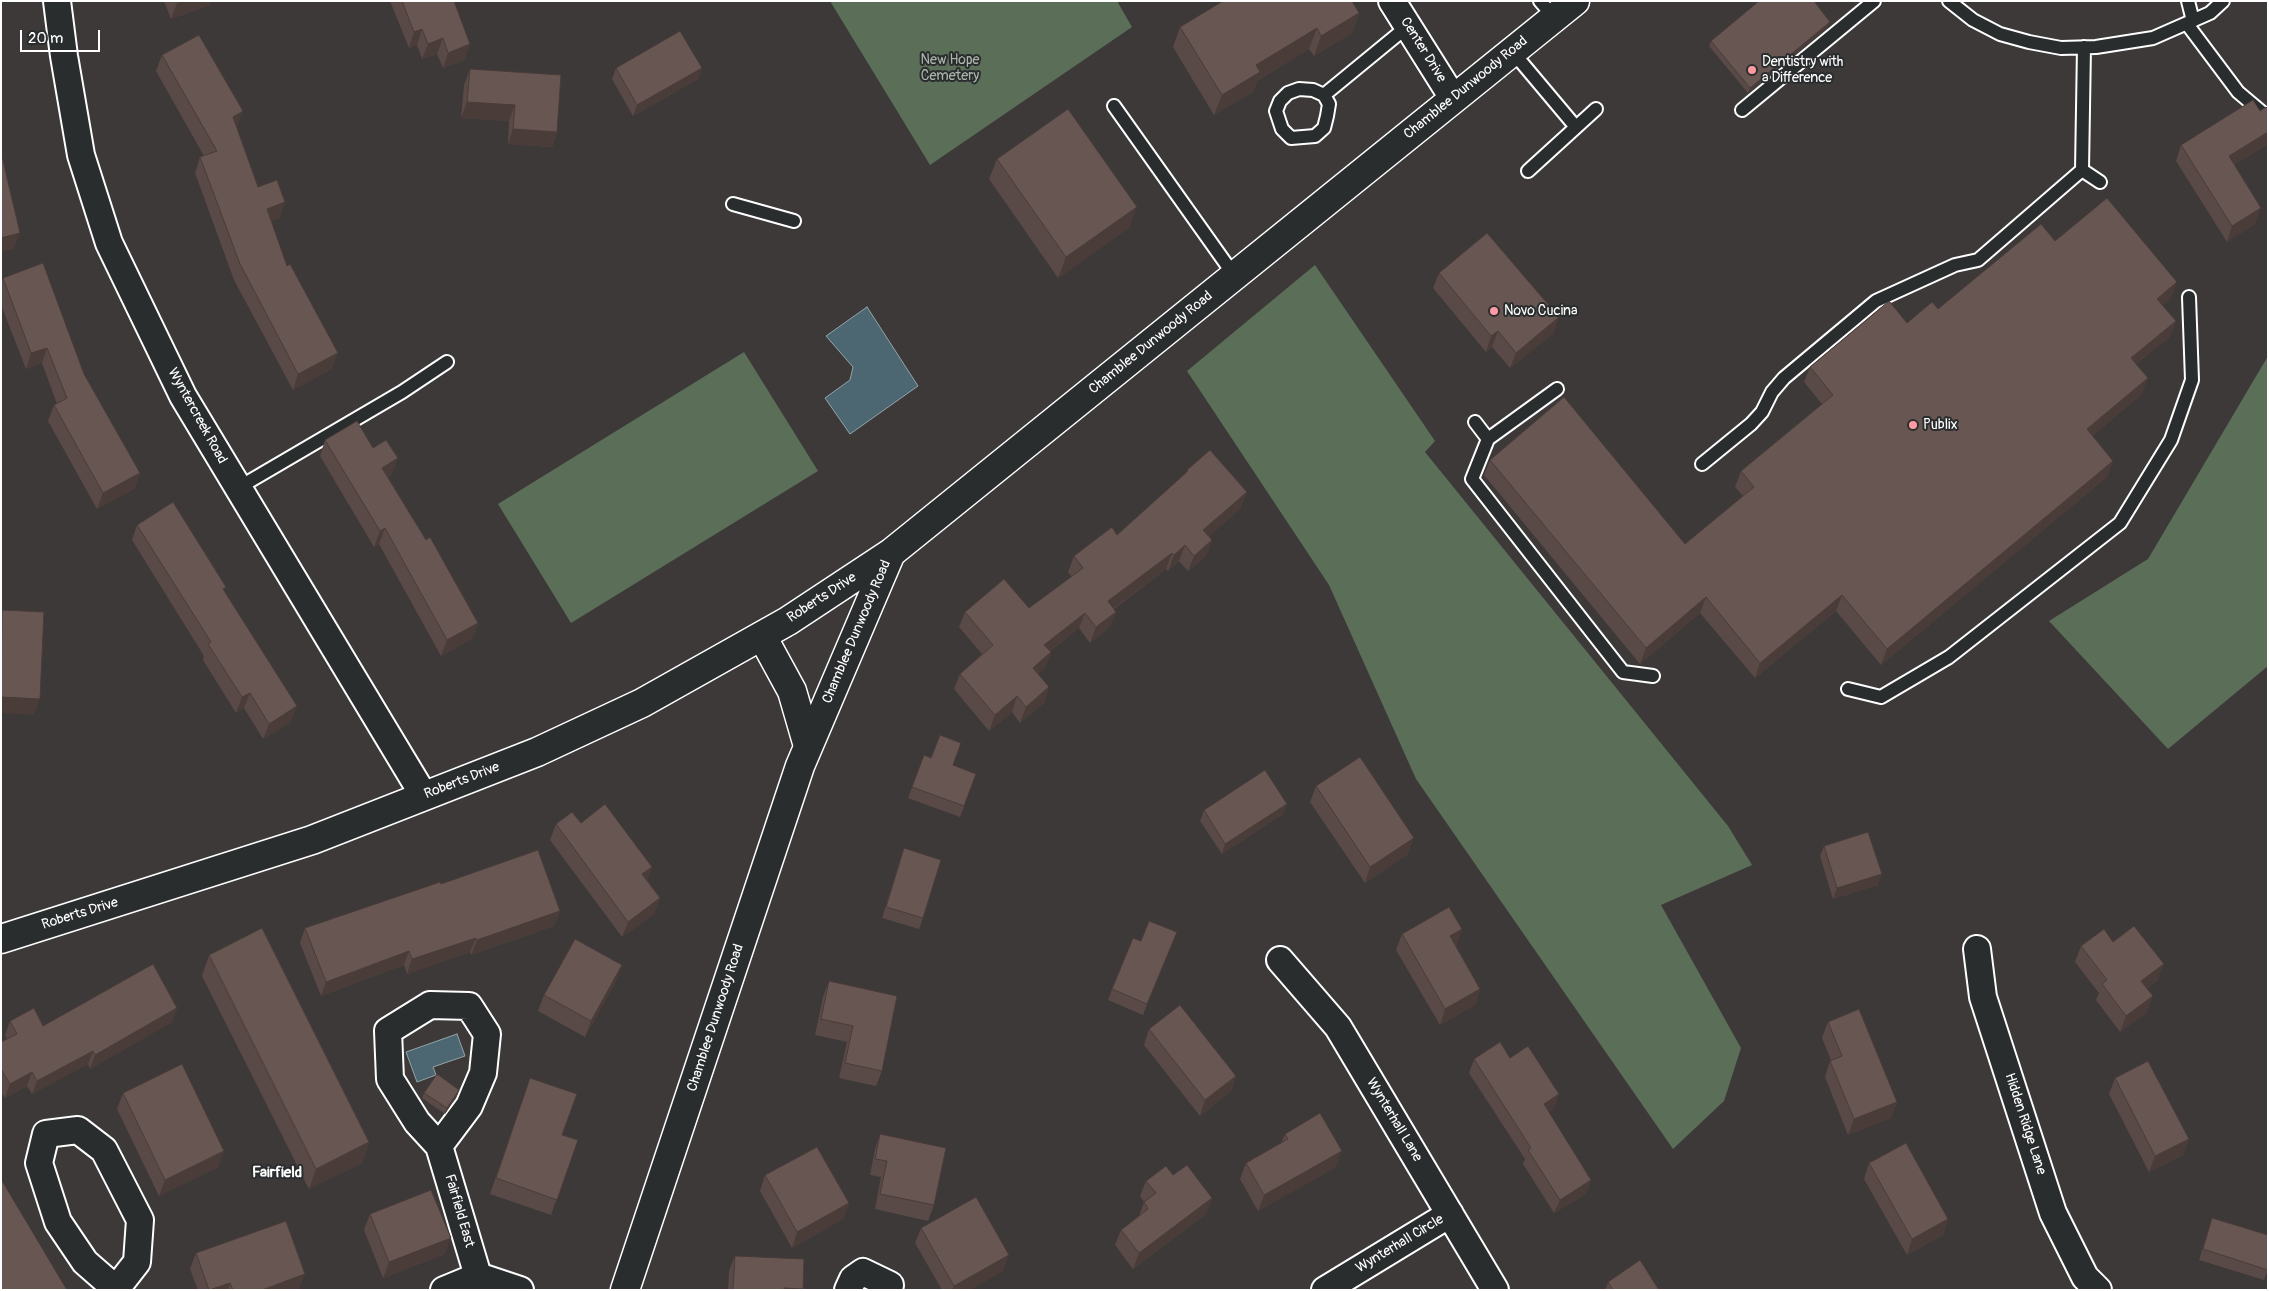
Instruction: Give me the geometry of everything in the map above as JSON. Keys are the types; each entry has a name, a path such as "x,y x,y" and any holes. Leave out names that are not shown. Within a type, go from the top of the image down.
{"street":[{"name":"Wyntercreek Road","path":"57,1 81,155 109,243 183,396 424,796"},
{"name":"Center Drive","path":"1392,1 1453,98"},
{"name":"Chamblee Dunwoody Road","path":"625,1290 800,766 890,553 1512,51 1556,7"},
{"name":"Roberts Drive","path":"1,939 312,840 537,752 633,708 762,636 890,553"},
{"path":"762,636 792,691 808,746"},
{"name":"Hidden Ridge Lane","path":"1977,948 1983,997 2054,1213 2085,1277 2098,1290"},
{"name":"Wynterhall Lane","path":"1280,960 1338,1027 1495,1290"},
{"name":"Fairfield East","path":"439,1146 469,1106 483,1073 487,1034 469,1006 430,1005 388,1031 390,1079 417,1122 439,1146 478,1276"},
{"path":"78,1130 104,1150 140,1220 137,1262 116,1289 84,1262 58,1222 39,1163 46,1134 78,1130"},
{"name":"Wynterhall Circle","path":"1325,1290 1450,1214"},
{"path":"848,1290 853,1279 863,1272 890,1285 889,1290"},
{"path":"444,1290 478,1276 520,1290"}],"lane":[{"path":"1742,110 1874,1"},
{"path":"1949,1 1973,20 2000,34 2061,48 2084,48 2153,38 2210,13 2223,1"},
{"path":"2188,1 2190,22 2238,92 2264,114 2268,120"},
{"path":"1324,95 1408,26"},
{"path":"1702,464 1751,424 1762,412 1780,382 1876,301 1954,265 1978,260 2082,170 2084,48"},
{"path":"1512,51 1575,126"},
{"path":"1299,89 1313,90 1324,95 1329,104 1324,128 1315,136 1291,138 1279,124 1276,111 1280,101 1288,93 1299,89"},
{"path":"1114,106 1234,275"},
{"path":"1528,171 1575,126 1596,109"},
{"path":"2082,170 2100,182"},
{"path":"733,204 794,221"},
{"path":"1848,689 1880,697 1949,657 2120,523 2171,440 2192,380 2189,297"},
{"path":"238,488 402,392 447,362"},
{"path":"1557,389 1488,439 1472,479 1623,672 1653,676"},
{"path":"1475,422 1488,439"}],"green space":[{"name":"New Hope Cemetery","path":"830,1 1117,1 1132,27 930,165"},
{"path":"1315,265 1435,441 1425,452 1728,826 1752,865 1661,905 1741,1048 1724,1101 1673,1149 1416,779 1329,585 1187,371"},
{"path":"744,352 818,471 571,623 498,504"},
{"path":"2268,356 2268,666 2168,749 2049,621 2148,559"}],"water":[{"path":"867,307 918,386 850,434 825,398 850,380 853,367 826,336"},
{"path":"457,1034 465,1056 433,1067 436,1075 417,1082 406,1052"}],"building":[{"path":"402,1 454,1 470,44 448,53 443,38 428,44 422,29 414,32"},
{"path":"1223,1 1352,1 1359,13 1321,36 1317,28 1256,65 1260,72 1222,95 1180,27"},
{"name":"Dentistry with a Difference","path":"1759,1 1814,1 1830,22 1750,88 1711,41"},
{"path":"680,31 702,68 637,105 616,68"},
{"path":"199,35 243,111 233,117 258,187 277,180 285,202 267,209 287,266 290,264 338,353 298,374 240,264 200,157 217,151 162,55"},
{"path":"470,69 561,75 557,132 513,129 515,105 467,102"},
{"path":"2253,100 2260,111 2266,107 2268,109 2268,132 2229,156 2261,208 2232,226 2181,145"},
{"path":"1068,109 1137,207 1066,257 997,159"},
{"path":"1,152 20,233 1,238"},
{"path":"2107,198 2177,282 2157,299 2176,321 2131,358 2148,378 2087,429 2113,461 1887,649 1842,595 1760,663 1706,597 1646,648 1490,460 1564,397 1685,544 1754,487 1741,471 1833,395 1810,367 1889,301 1907,323 1932,302 1938,309 2041,224 2055,241"},
{"name":"Novo Cucina","path":"1487,233 1559,317 1516,353 1498,331 1491,336 1439,273"},
{"path":"43,263 84,374 140,473 103,493 54,405 67,398 47,348 31,353 3,278"},
{"path":"357,421 373,448 386,440 398,458 382,468 426,540 430,537 478,623 447,640 385,528 380,531 325,440"},
{"path":"1210,450 1247,492 1203,530 1212,540 1194,556 1185,545 1174,555 1172,553 1108,601 1116,612 1096,627 1085,613 1044,645 1051,652 1033,668 1049,687 1026,707 1017,696 995,715 960,674 993,645 965,612 1004,579 1029,608 1083,568 1074,556 1112,527 1117,535"},
{"path":"173,502 226,587 223,589 297,706 269,724 250,693 242,697 208,644 211,642 137,525"},
{"path":"2,610 44,612 40,699 1,697"},
{"path":"940,735 961,743 953,765 976,774 964,806 912,787 924,755 931,758"},
{"path":"1360,757 1414,838 1370,867 1316,786"},
{"path":"1265,770 1287,804 1225,844 1204,810"},
{"path":"605,804 652,867 642,874 660,898 628,922 556,824 572,812 581,823"},
{"path":"1868,832 1882,874 1837,888 1824,846"},
{"path":"904,848 941,860 923,918 886,907"},
{"path":"538,850 560,911 477,940 476,938 412,959 409,951 326,982 305,928"},
{"path":"1449,907 1462,929 1450,936 1480,989 1445,1009 1402,934"},
{"path":"1149,921 1177,932 1147,1004 1112,989 1133,938 1141,941"},
{"path":"2134,926 2164,964 2141,981 2153,996 2126,1016 2102,984 2107,980 2081,946 2104,929 2113,942"},
{"path":"262,928 369,1142 316,1169 209,955"},
{"path":"575,939 622,965 591,1021 544,995"},
{"path":"153,964 177,1008 95,1055 93,1051 37,1081 32,1072 10,1084 1,1069 1,1042 17,1034 10,1021 34,1008 43,1026"},
{"path":"829,981 897,996 882,1071 845,1063 853,1026 821,1019"},
{"path":"1180,1005 1236,1076 1205,1100 1149,1029"},
{"path":"1859,1009 1897,1102 1854,1119 1830,1061 1842,1056 1828,1022"},
{"path":"1500,1042 1510,1058 1528,1046 1559,1094 1544,1104 1591,1180 1560,1200 1528,1150 1531,1148 1474,1059"},
{"path":"2148,1061 2189,1139 2155,1156 2115,1078"},
{"path":"182,1064 224,1151 165,1180 123,1093"},
{"path":"437,1074 459,1090 447,1108 424,1093"},
{"path":"530,1078 577,1094 562,1135 578,1140 557,1200 496,1178"},
{"path":"1320,1113 1342,1151 1264,1195 1246,1163 1288,1139 1285,1134"},
{"path":"880,1134 946,1148 934,1205 880,1194 887,1161 875,1159"},
{"path":"1906,1143 1948,1219 1912,1239 1869,1163"},
{"path":"817,1147 849,1203 797,1232 765,1175"},
{"path":"1187,1165 1212,1198 1139,1253 1121,1230 1148,1209 1144,1202 1156,1193 1146,1181 1166,1166 1173,1175"},
{"path":"1,1179 67,1290 1,1290"},
{"path":"431,1190 451,1238 389,1262 370,1214"},
{"path":"976,1197 1009,1255 954,1286 921,1228"},
{"path":"2212,1218 2268,1235 2268,1270 2203,1249"},
{"path":"286,1221 305,1274 262,1290 233,1290 230,1283 209,1290 196,1253"},
{"path":"735,1256 804,1259 803,1289 733,1290"},
{"path":"1640,1260 1659,1290 1613,1290 1608,1282"}],"place":[{"name":"Dentistry with a Difference","path":"1752,70"},
{"name":"Novo Cucina","path":"1494,311"},
{"name":"Publix","path":"1913,425"}],"district":[{"name":"Fairfield","path":"277,1173"}]}
